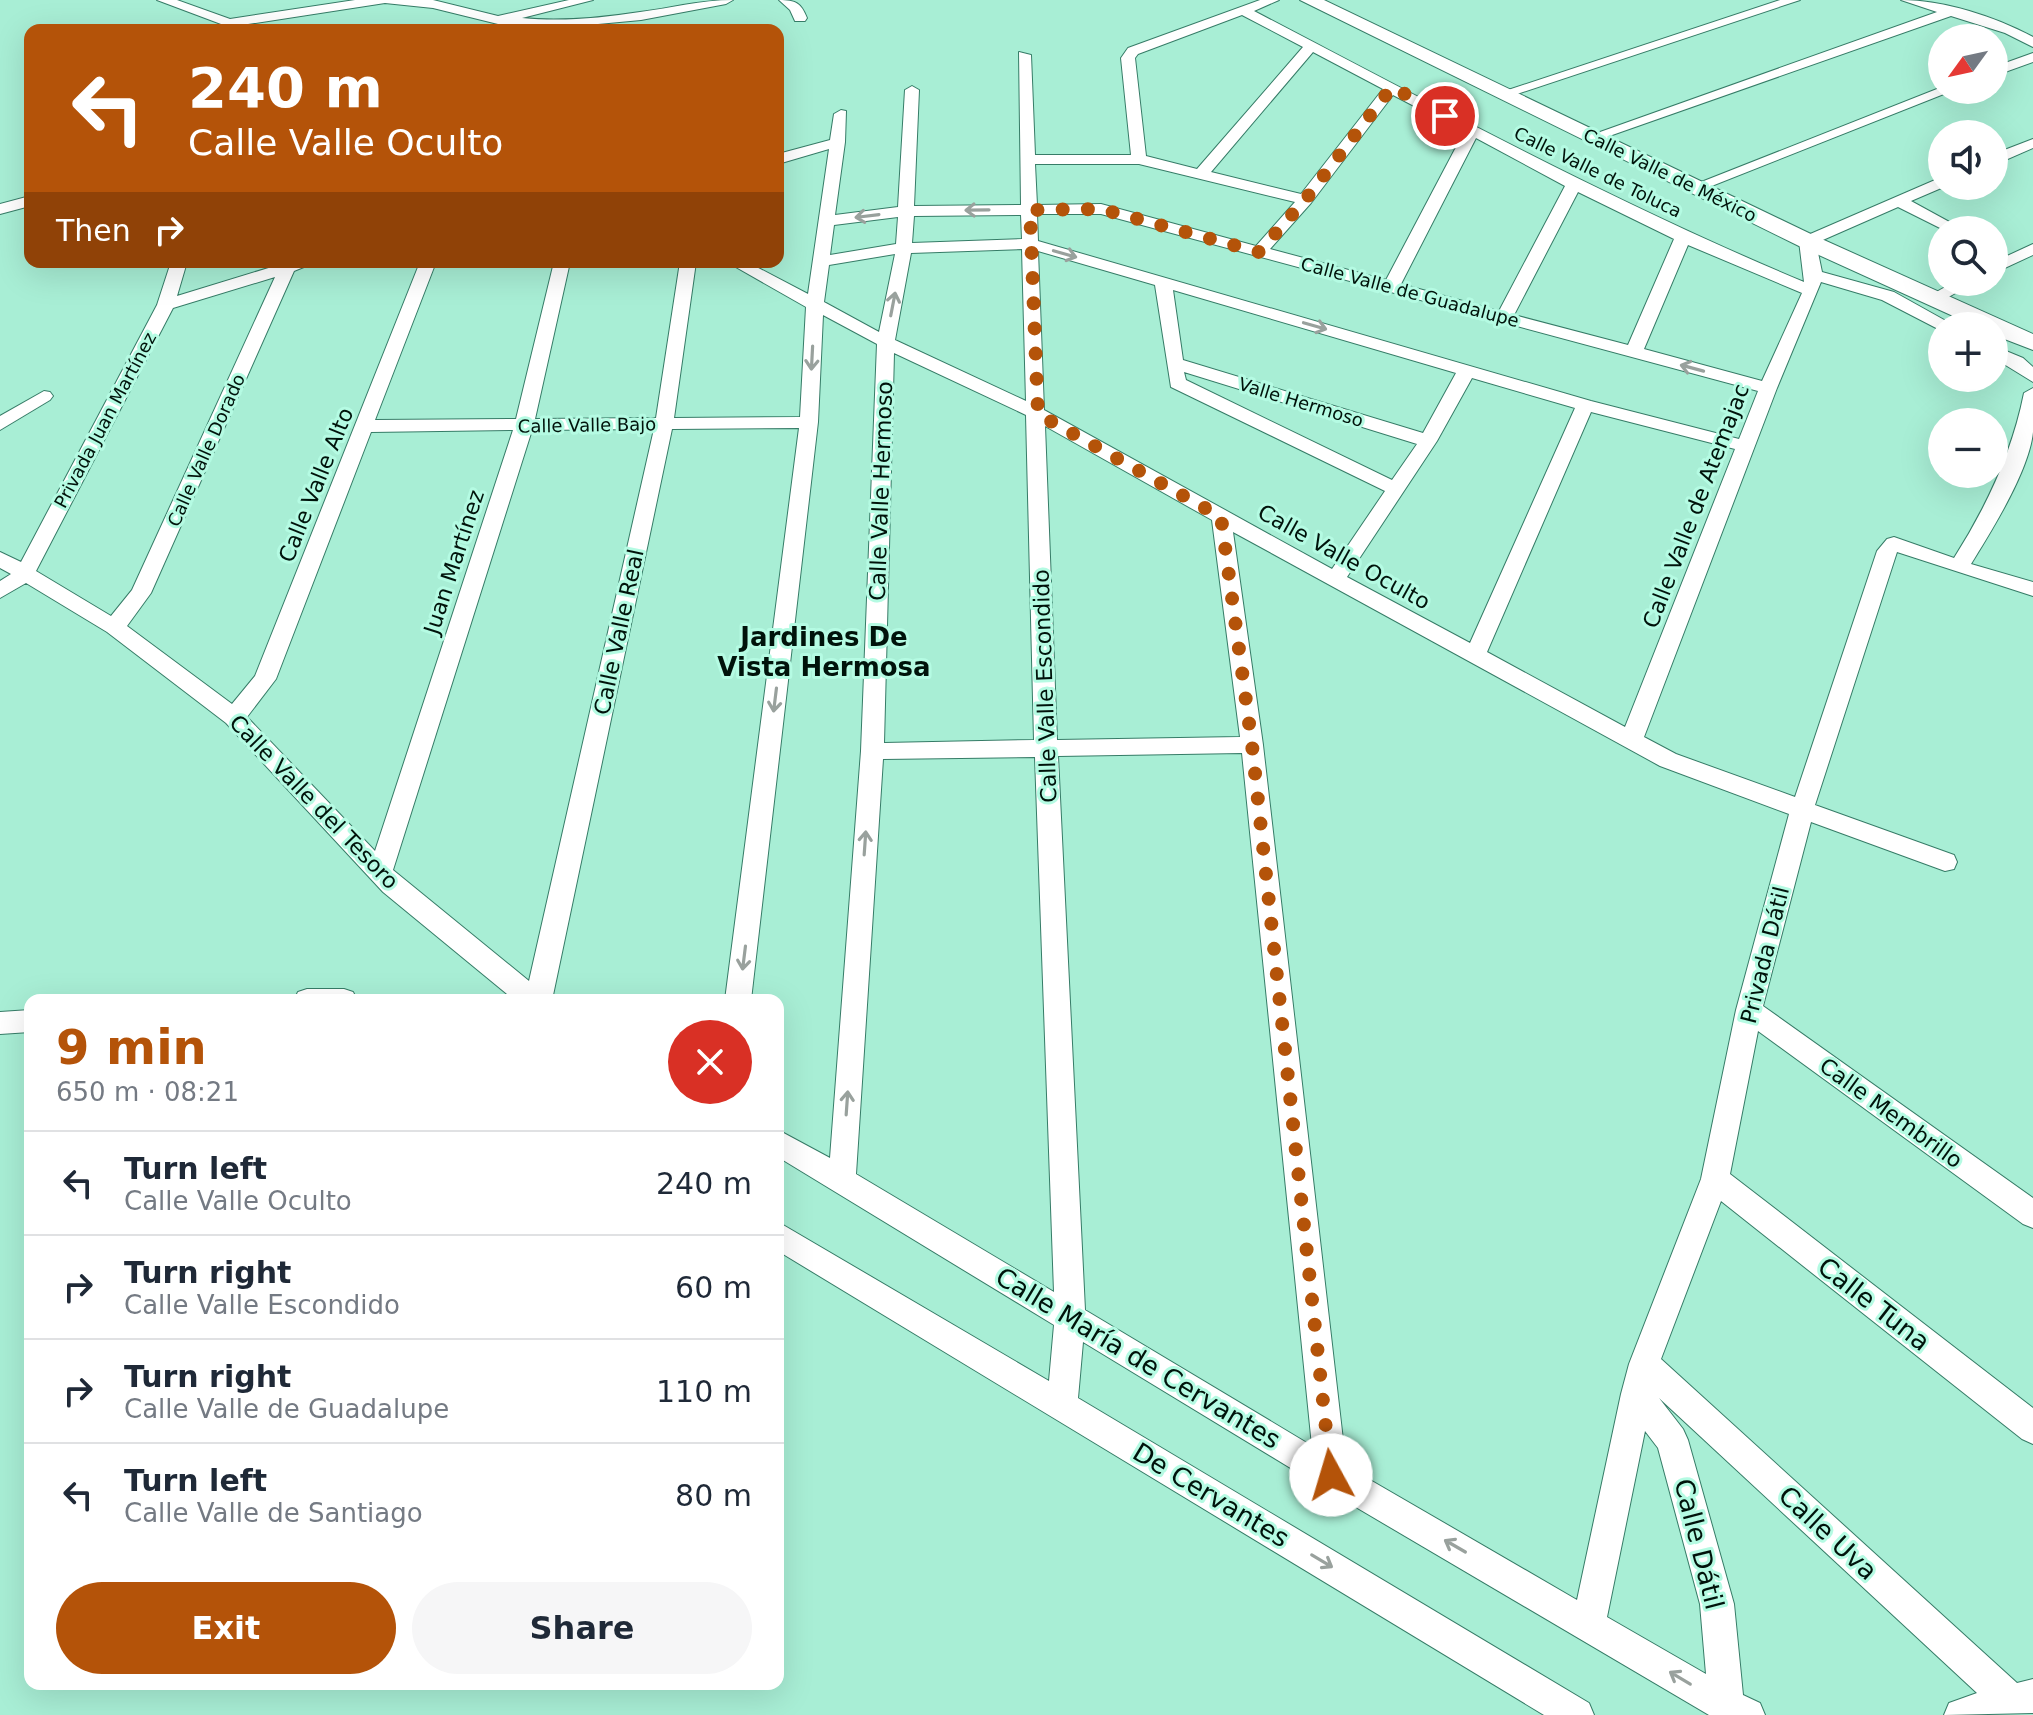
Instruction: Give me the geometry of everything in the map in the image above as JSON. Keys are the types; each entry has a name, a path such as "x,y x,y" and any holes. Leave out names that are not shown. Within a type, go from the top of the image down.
{"street":[{"path":"235,24 259,0"},
{"path":"240,24 381,0"},
{"path":"389,0 434,2 524,24"},
{"path":"498,20 586,0"},
{"path":"591,24 726,0"},
{"path":"786,0 796,8 800,18"},
{"path":"1139,159 1128,58 1133,51 1272,0"},
{"name":"Calle Valle de México","path":"1309,0 1506,93 1694,188 2033,343"},
{"path":"1506,93 1793,0"},
{"path":"1897,0 2010,30 2033,43"},
{"path":"1908,0 1945,14"},
{"path":"170,1 231,24"},
{"name":"Calle Valle de Toluca","path":"1244,11 1574,184 1683,237 1813,283"},
{"path":"1593,137 1945,14"},
{"path":"1201,174 1310,47"},
{"name":"Calle Valle Escondido","path":"1024,55 1038,414 1046,749 1070,1316 1062,1407"},
{"path":"2008,68 2030,61"},
{"path":"1259,252 1305,200 1392,87"},
{"name":"Calle Valle Hermoso","path":"842,1180 872,751 886,342 904,248 912,90"},
{"path":"1694,188 1928,97"},
{"path":"739,994 809,422 815,304 841,114"},
{"path":"1391,287 1472,131"},
{"path":"784,157 838,142"},
{"path":"2008,154 2033,143"},
{"path":"1028,160 1139,159 1305,200"},
{"path":"1504,317 1574,184"},
{"path":"1928,188 1807,241 1813,283 1888,296 1928,317"},
{"path":"1898,201 1928,216"},
{"path":"0,209 24,203"},
{"name":"Calle Valle de Guadalupe","path":"828,221 906,211 1101,209 1768,388"},
{"path":"1634,352 1683,237"},
{"path":"822,261 904,248 1032,244 1585,405 1745,446"},
{"path":"2008,261 2033,249"},
{"path":"2008,256 2013,259"},
{"name":"Privada Juan Martínez","path":"24,575 166,305 177,268"},
{"path":"166,305 285,268"},
{"name":"Calle Valle Dorado","path":"114,627 141,593 288,268"},
{"name":"Calle Valle Alto","path":"234,717 265,679 426,268"},
{"name":"Juan Martínez","path":"380,872 524,425 561,268"},
{"name":"Calle Valle Real","path":"531,994 664,424 687,268"},
{"name":"Calle Valle Oculto","path":"746,268 886,342 1038,414 1335,580 1668,760 1945,862"},
{"path":"1163,281 1177,383 1396,489"},
{"name":"Calle Valle de Atemajac","path":"1631,740 1768,388 1813,283"},
{"path":"1932,299 1938,296"},
{"path":"2008,358 2033,377"},
{"name":"Valle Hermoso","path":"1174,363 1428,441"},
{"path":"1335,580 1428,441 1467,370"},
{"path":"2033,393 2028,424 1990,519 1959,567 2033,589"},
{"path":"0,424 44,396"},
{"path":"1475,655 1585,405"},
{"name":"Calle Valle Bajo","path":"366,426 809,422"},
{"path":"1221,517 1252,745 1331,1475"},
{"name":"Privada Dátil","path":"1589,1623 1640,1379 1715,1179 1749,1010 1802,810 1887,551 1894,544 1959,567"},
{"name":"Calle Valle del Tesoro","path":"0,559 114,627 234,717 380,872 530,994"},
{"path":"0,591 24,575"},
{"path":"872,751 1252,745"},
{"name":"Calle Membrillo","path":"1749,1010 2033,1215"},
{"path":"0,1023 24,1021"},
{"name":"Calle María de Cervantes","path":"784,1146 1331,1475 1589,1623 1735,1712"},
{"name":"Calle Tuna","path":"1715,1179 2033,1428"},
{"name":"De Cervantes","path":"784,1238 1577,1715"},
{"name":"Calle Uva","path":"1640,1379 2022,1699"},
{"name":"Calle Dátil","path":"1640,1379 1672,1440 1717,1604 1735,1712"},
{"path":"1961,1715 2022,1699"}],"district":[{"name":"Jardines De Vista Hermosa","path":"824,652"}],"route":[{"path":"1331,1475 1252,745 1221,517 1038,414 1030,210 1101,209 1259,252 1305,200 1392,87 1445,116"}]}
